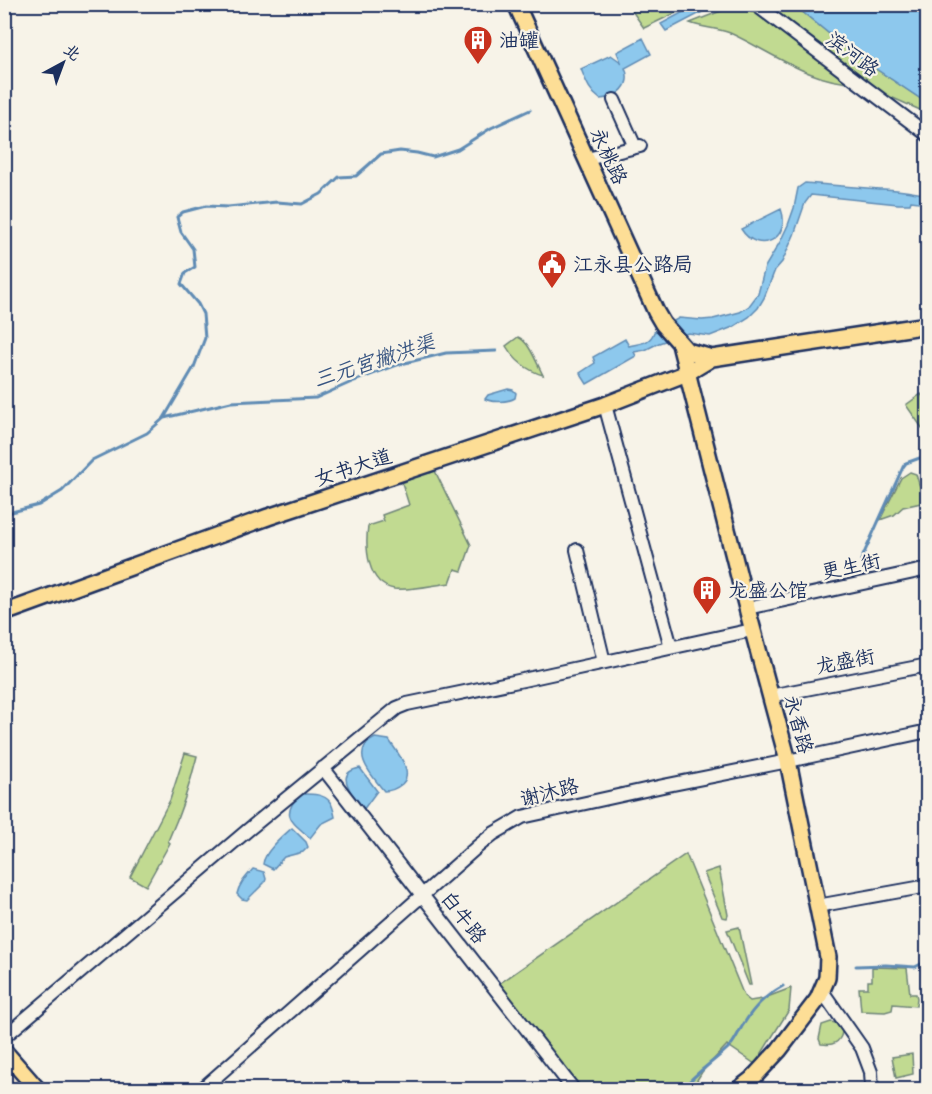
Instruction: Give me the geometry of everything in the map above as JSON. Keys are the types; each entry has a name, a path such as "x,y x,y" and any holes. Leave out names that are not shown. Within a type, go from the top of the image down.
{"main road":[{"name":"永桃路","path":"516,4 656,312 680,344"},
{"path":"680,344 687,351 705,357 927,325"},
{"name":"永香路","path":"680,344 752,630 788,761 828,957 827,978 818,999 779,1050 751,1080 738,1089"},
{"name":"女书大道","path":"4,613 268,517 605,405 687,373 705,357"},
{"path":"4,1051 38,1089"}],"street":[{"name":"滨河路","path":"755,4 927,135"},
{"path":"587,159 638,147 614,100"},
{"path":"605,405 671,647"},
{"path":"577,550 604,662"},
{"name":"更生街","path":"747,608 927,569"},
{"path":"4,1037 322,768 397,708 752,630"},
{"name":"龙盛街","path":"770,696 927,665"},
{"name":"谢沐路","path":"201,1089 493,834 522,817 927,731"},
{"name":"白牛路","path":"322,768 574,1089"},
{"path":"817,906 927,886"},
{"path":"822,991 861,1048 871,1072 872,1089"}],"shaded area":[{"path":"5,1051 38,1089 5,1089"}],"green space":[{"path":"628,5 692,5 644,28"},
{"path":"736,5 766,14 755,5 794,5 855,55 927,103 927,113 859,83 825,79 809,73 730,33 690,23"},
{"path":"518,337 529,348 543,375 527,368 509,351 506,346"},
{"path":"921,394 927,402 927,435 906,405"},
{"path":"428,471 430,473 435,471 471,545 462,571 455,569 450,583 414,589 394,589 385,586 373,573 368,554 368,526 384,521 382,515 409,505 402,483"},
{"path":"910,472 916,474 924,500 921,503 903,507 894,515 880,520 901,478"},
{"path":"185,753 197,756 191,778 168,841 170,843 146,886 130,877 170,800"},
{"path":"686,854 744,996 750,1001 762,999 791,988 789,1010 755,1064 727,1045 697,1080 704,1089 568,1090 496,986"},
{"path":"719,868 727,918 722,917 704,873"},
{"path":"739,927 751,985 749,985 727,930"},
{"path":"872,967 907,968 910,994 916,994 916,1006 893,1004 892,1010 885,1012 861,1011 859,988 868,988 868,981 872,981"},
{"path":"831,1022 840,1024 841,1036 835,1043 821,1044 819,1039 822,1025"},
{"path":"912,1054 913,1074 896,1078 892,1057"}],"water":[{"path":"698,4 720,5 666,31 661,24"},
{"path":"794,5 927,5 927,103 855,55"},
{"path":"643,38 651,54 625,68 627,80 622,90 606,98 600,99 596,96 586,82 581,69 611,55 621,62 617,52"},
{"path":"805,183 927,194 927,203 911,201 910,204 898,204 811,195 805,203 794,235 782,262 775,270 764,298 749,317 733,327 710,336 688,333 634,352 636,356 587,384 580,373 595,363 593,357 625,339 629,346 641,343 650,339 654,332 679,318 713,319 740,312 749,306 758,294 765,267 788,225 798,188"},
{"path":"781,209 782,229 778,236 771,240 756,241 748,237 741,229"},
{"path":"508,389 516,393 515,398 500,401 485,399 488,395"},
{"path":"375,738 389,740 405,768 406,774 402,784 389,791 384,791 374,778 363,757 363,750 367,743"},
{"path":"360,768 377,791 363,810 346,780 349,773"},
{"path":"300,794 324,797 330,802 334,811 335,817 321,824 310,838 294,823 289,814 290,808"},
{"path":"292,828 308,847 303,852 284,857 273,869 263,864 270,849"},
{"path":"253,869 264,872 265,882 247,900 242,899 237,894 238,890"}],"waterway":[{"name":"三元宫撇洪渠","path":"164,418 194,367 205,338 203,314 198,304 181,284 185,273 195,267 193,249 181,232 177,217 183,212 206,206 228,207 277,202 302,204 321,194 339,177 356,176 381,154 400,151 433,157 458,149 491,128 530,110"},
{"name":"三元宫撇洪渠","path":"4,514 39,505 62,491 92,460 147,433 164,418 231,402 316,398 397,365 446,353 496,351"},
{"path":"861,560 903,467 906,463 928,455"},
{"path":"856,966 915,967 928,959"},
{"path":"682,1090 731,1045 760,1002 783,986"}],"place":[{"name":"油罐","path":"478,66"},
{"name":"江永县公路局","path":"552,290"},
{"name":"龙盛公馆","path":"707,616"}]}
